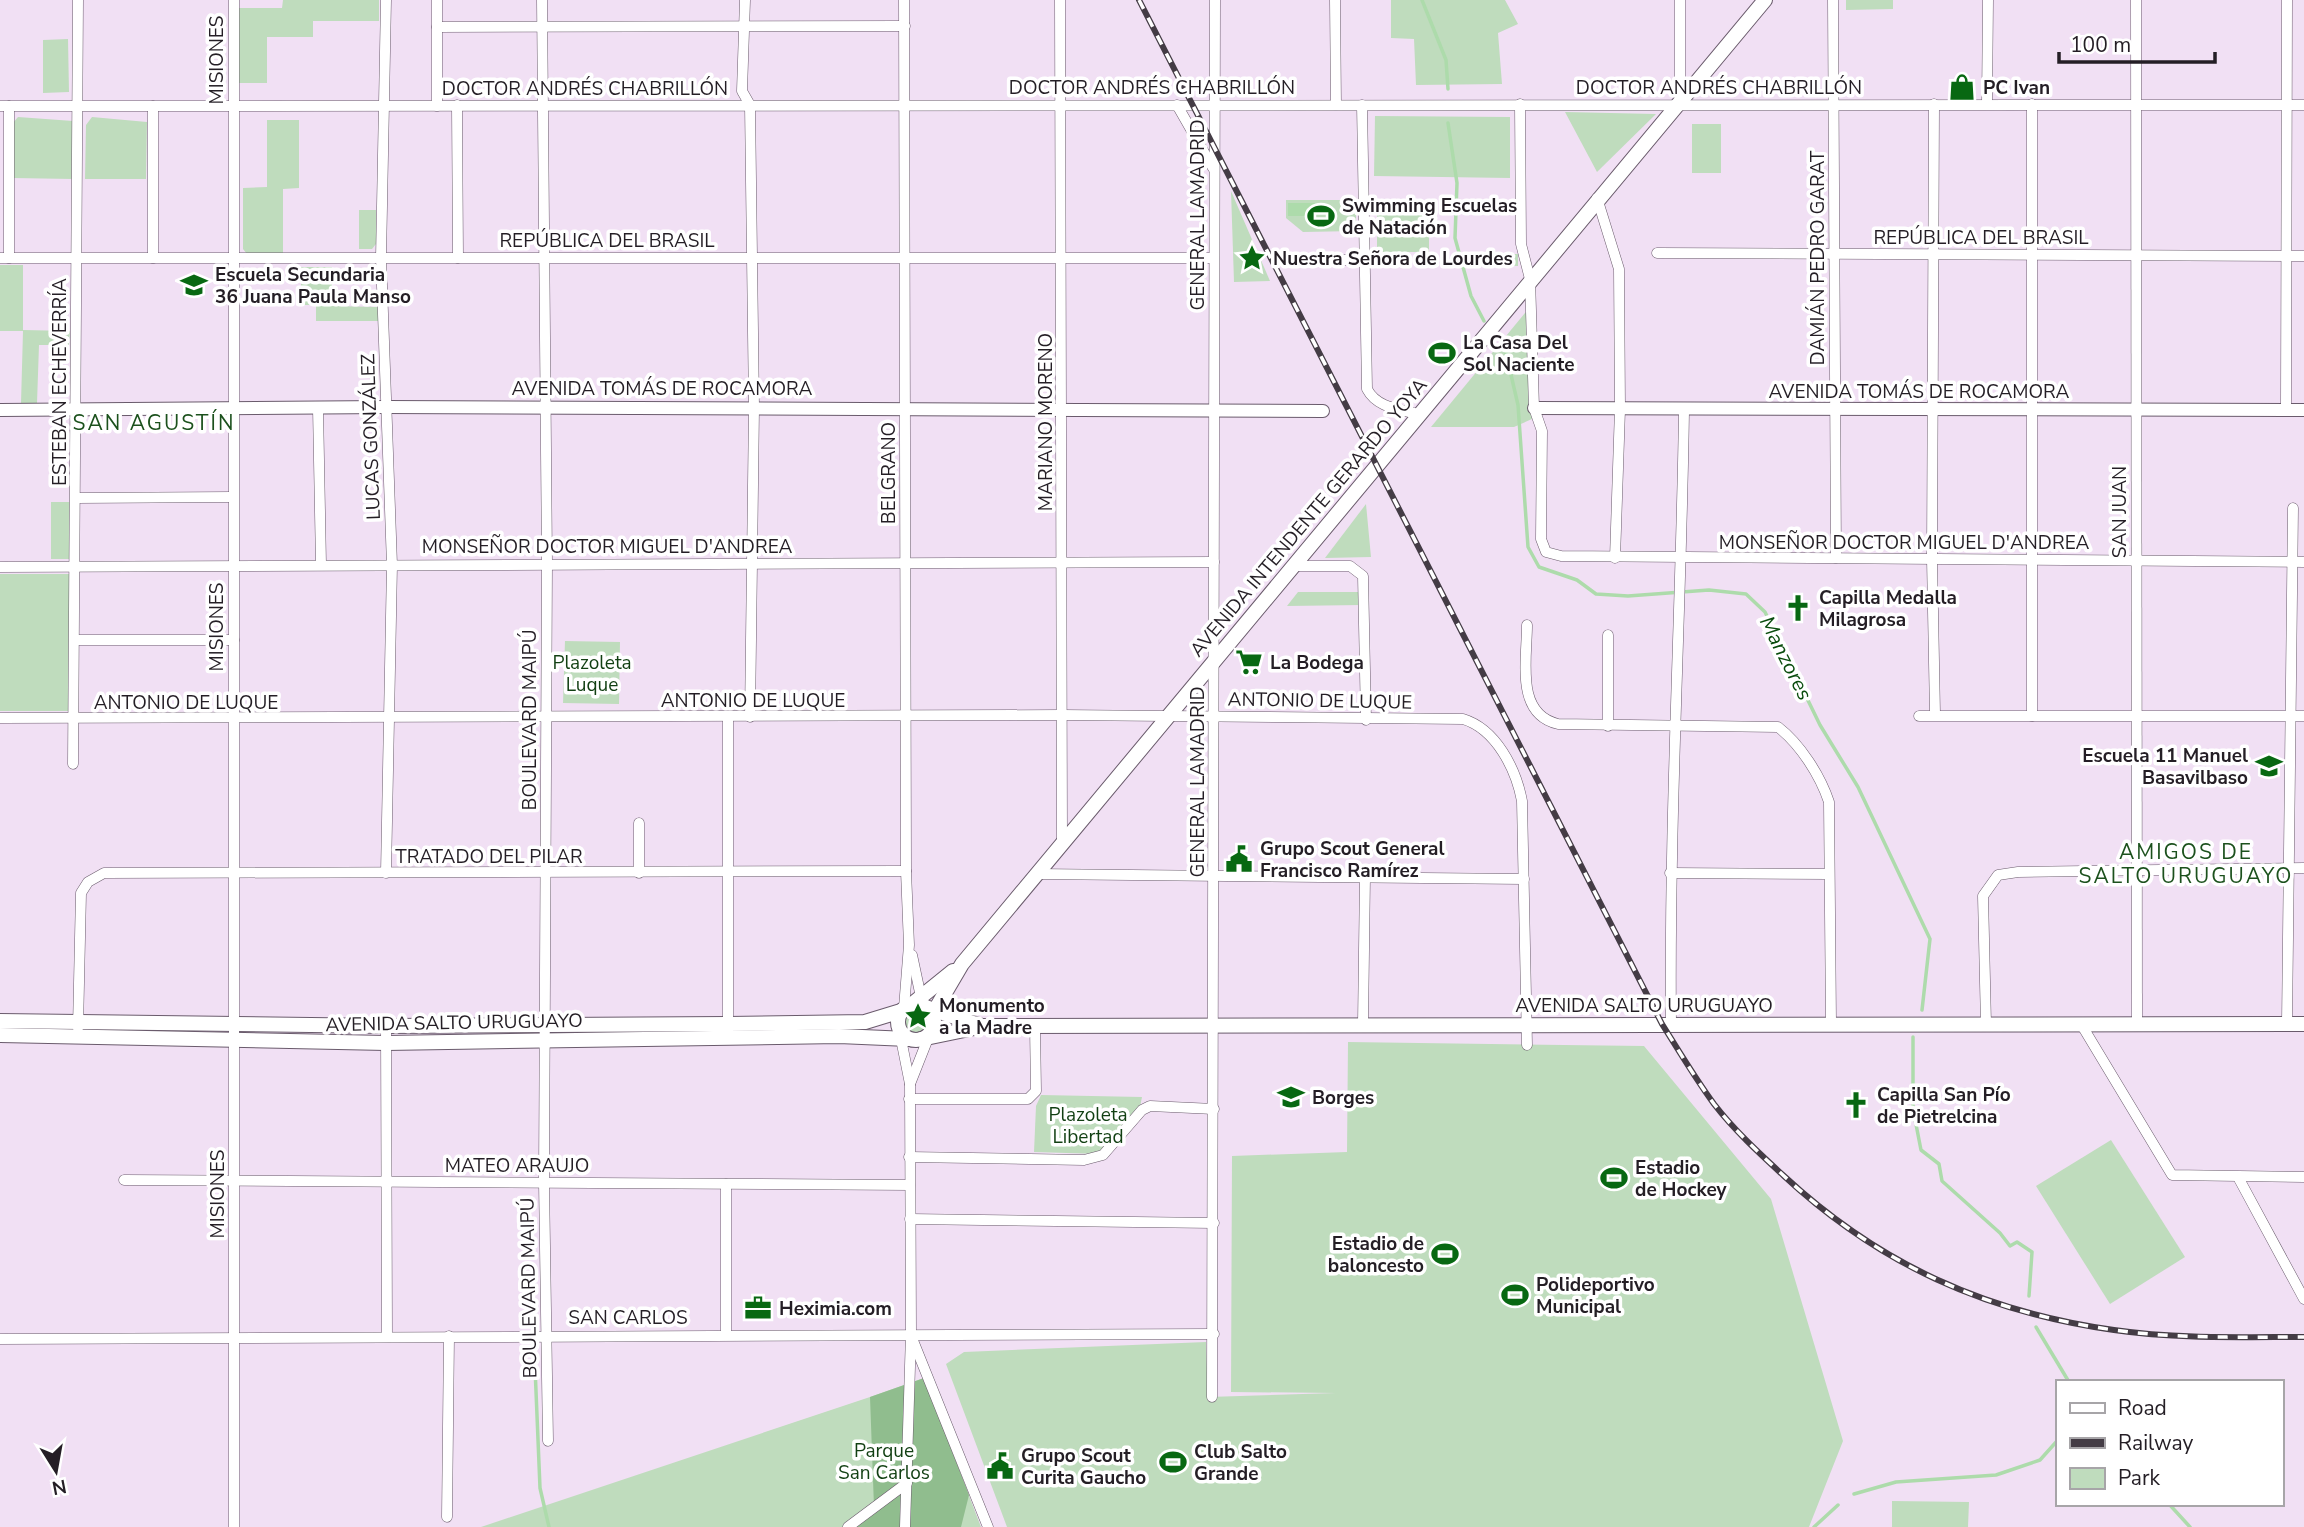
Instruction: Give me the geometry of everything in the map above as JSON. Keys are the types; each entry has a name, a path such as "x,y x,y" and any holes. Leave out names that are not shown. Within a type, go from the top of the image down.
{"main road":[{"name":"AVENIDA INTENDENTE GERARDO YOYA","path":"919,1008 962,964 1597,198 1680,105 1765,0"},
{"name":"AVENIDA SALTO URUGUAYO","path":"0,1021 234,1042 545,1040 728,1031 865,1022 919,1008 984,1026"},
{"path":"915,1036 919,1008"},
{"path":"915,1036 919,1008"},
{"name":"AVENIDA SALTO URUGUAYO","path":"0,1035 78,1028 545,1024 915,1036 984,1026 1213,1024 2304,1024"}],"street":[{"name":"ESTEBAN ECHEVERRÍA","path":"73,764 78,0"},
{"name":"MISIONES","path":"233,0 234,1527"},
{"name":"LUCAS GONZÁLEZ","path":"386,0 381,258 392,565 386,873"},
{"path":"437,0 437,106"},
{"name":"BOULEVARD MAIPÚ","path":"542,0 547,562 544,1182 548,1441"},
{"path":"745,0 742,91 751,105 754,408 750,717"},
{"name":"BELGRANO","path":"904,0 906,872 909,945 919,1008"},
{"name":"MARIANO MORENO","path":"1060,0 1062,844"},
{"name":"GENERAL LAMADRID","path":"1212,1397 1214,0"},
{"path":"1335,0 1336,105"},
{"path":"1680,0 1680,105"},
{"name":"DAMIÁN PEDRO GARAT","path":"1833,0 1836,558"},
{"path":"1987,104 1988,0"},
{"name":"SAN JUAN","path":"2136,0 2137,1024"},
{"path":"2286,410 2287,0"},
{"path":"437,27 905,26"},
{"path":"1362,104 1367,389 1371,397 1382,405 1418,414"},
{"path":"1520,104 1521,244 1530,279 1534,408"},
{"path":"1934,104 1932,559 1935,714"},
{"path":"2032,104 2032,716"},
{"path":"1177,105 1214,171"},
{"name":"DOCTOR ANDRÉS CHABRILLÓN","path":"4,106 2304,105"},
{"path":"4,106 4,258"},
{"path":"153,106 153,258"},
{"path":"457,106 458,258"},
{"path":"1597,198 1619,269 1620,409 1615,558"},
{"name":"REPÚBLICA DEL BRASIL","path":"1657,253 2304,256"},
{"name":"REPÚBLICA DEL BRASIL","path":"4,258 1214,258"},
{"path":"1306,260 1363,260"},
{"name":"AVENIDA TOMÁS DE ROCAMORA","path":"0,410 905,407 1323,411"},
{"path":"318,408 321,564"},
{"name":"AVENIDA TOMÁS DE ROCAMORA","path":"1534,408 1684,411 2304,410"},
{"name":"MONSEÑOR DOCTOR MIGUEL D'ANDREA","path":"1534,408 1542,431 1541,539 1546,552 1561,556 2304,562"},
{"path":"1671,1024 1670,873 1677,728 1684,411"},
{"path":"76,498 233,497"},
{"path":"2287,1024 2293,508"},
{"name":"MONSEÑOR DOCTOR MIGUEL D'ANDREA","path":"0,567 547,562 1214,562"},
{"path":"1292,566 1350,566 1363,576 1366,720"},
{"path":"1527,625 1528,696 1536,713 1544,721 1558,724 1677,728 1778,727 1790,736 1824,786 1829,802 1831,1023"},
{"path":"1608,635 1608,726"},
{"path":"75,640 234,640"},
{"name":"ANTONIO DE LUQUE","path":"0,718 1062,715 1463,719 1473,722 1495,740 1519,784 1524,878"},
{"path":"1919,716 2304,716"},
{"path":"728,717 728,1031"},
{"path":"639,823 639,873"},
{"path":"1986,1024 1983,896 1998,875 2018,872 2304,868"},
{"name":"TRATADO DEL PILAR","path":"78,1028 81,893 88,882 104,873 906,872"},
{"path":"1670,873 1829,874"},
{"path":"1037,874 1524,878 1527,1045"},
{"path":"1363,1024 1365,876"},
{"name":"BELGRANO","path":"909,945 919,1008"},
{"path":"2081,1024 2172,1175 2304,1177"},
{"path":"386,1027 387,1336"},
{"path":"909,1099 1028,1099 1036,1091 1035,1027"},
{"path":"910,1084 915,1036"},
{"path":"905,1527 911,1334 909,1099 915,1036"},
{"path":"909,1157 1084,1160 1103,1155 1142,1110 1150,1106 1214,1110"},
{"path":"2238,1177 2304,1299"},
{"name":"MATEO ARAUJO","path":"124,1180 910,1185"},
{"path":"726,1184 726,1335"},
{"path":"910,1219 1214,1223"},
{"path":"911,1334 988,1527"},
{"name":"SAN CARLOS","path":"0,1339 1214,1334"},
{"path":"447,1517 449,1336"},
{"path":"848,1527 907,1483"}],"green space":[{"path":"283,0 379,0 379,21 313,21 313,37 267,37 267,83 239,83 239,8 282,8"},
{"path":"1391,0 1505,0 1518,24 1498,33 1502,84 1416,85 1414,39 1391,38"},
{"path":"1846,0 1893,0 1893,9 1846,10"},
{"path":"68,39 69,92 43,93 43,40"},
{"path":"1565,112 1656,114 1597,172"},
{"path":"1375,116 1510,117 1510,178 1374,176"},
{"path":"18,117 73,121 73,179 12,178 12,124"},
{"path":"92,117 147,122 146,179 85,179 86,125"},
{"path":"267,120 299,120 299,188 283,189 283,254 247,254 243,249 243,188 267,187"},
{"path":"1692,124 1721,124 1721,173 1692,173"},
{"path":"1231,191 1270,281 1234,282"},
{"name":"Swimming Escuelas de Natación","path":"1286,200 1356,200 1356,231 1303,232 1286,218"},
{"path":"1377,205 1429,205 1429,252 1377,252"},
{"path":"359,210 376,210 376,244 372,249 359,249"},
{"path":"1471,254 1518,254 1518,266 1471,265"},
{"path":"0,265 23,265 23,330 70,331 69,345 39,345 37,403 21,403 23,331 0,331"},
{"path":"301,267 332,267 332,306 379,307 379,321 316,321 316,305 301,305"},
{"path":"1530,307 1532,419 1514,427 1431,427"},
{"path":"51,502 71,502 71,559 51,559"},
{"path":"1366,504 1371,557 1325,558"},
{"path":"0,574 69,574 69,711 0,711"},
{"path":"1298,592 1362,592 1362,605 1287,606"},
{"name":"Plazoleta Luque","path":"565,641 620,642 619,704 563,703"},
{"path":"915,1010 924,1014 928,1023 924,1032 915,1036 906,1032 902,1023 906,1014"},
{"name":"Polideportivo Municipal","path":"1348,1042 1644,1046 1771,1199 1843,1441 1809,1527 1007,1527 946,1364 964,1352 1206,1342 1208,1397 1336,1393 1231,1392 1232,1156 1347,1152"},
{"name":"Plazoleta Libertad","path":"1041,1095 1142,1097 1140,1107 1099,1154 1034,1152 1036,1106"},
{"path":"2111,1140 2185,1257 2110,1304 2036,1186"},
{"name":"Parque San Carlos","path":"924,1378 981,1527 481,1527 870,1397"},
{"path":"924,1378 969,1495 961,1527 851,1527 874,1507 870,1397"},
{"path":"1892,1501 1969,1502 1968,1527 1892,1527"}],"shaded area":[{"path":"1288,203 1315,203 1316,216 1288,216"}],"waterway":[{"name":"Manzores","path":"1422,0 1446,60 1448,89"},
{"name":"Manzores","path":"1448,123 1457,183 1455,238 1471,296 1484,321"},
{"name":"Manzores","path":"1505,349 1518,405 1528,547 1539,567 1577,580 1596,594 1628,596 1709,590 1746,594 1765,612 1820,725 1858,787 1930,939 1922,1010"},
{"name":"Manzores","path":"1913,1037 1913,1109 1921,1150 1939,1164 1942,1181 2000,1233 2010,1246 2017,1242 2032,1252 2029,1296"},
{"name":"Manzores","path":"2036,1327 2068,1380"},
{"path":"535,1367 540,1488 549,1527"},
{"path":"1854,1494 1896,1482 1996,1475 2040,1460 2056,1442"},
{"path":"1814,1527 1838,1505"},
{"name":"Manzores","path":"2171,1506 2190,1527"}],"railway":[{"path":"1139,0 1662,1024 1707,1094 1730,1123 1784,1176 1858,1235 1896,1259 1978,1297 2067,1322 2137,1333 2304,1337"}],"place":[{"name":"PC Ivan","path":"1962,87"},
{"name":"Swimming Escuelas de Natación","path":"1321,216"},
{"name":"Nuestra Señora de Lourdes","path":"1252,258"},
{"name":"Escuela Secundaria 36 Juana Paula Manso","path":"194,285"},
{"name":"La Casa Del Sol Naciente","path":"1442,353"},
{"name":"Capilla Medalla Milagrosa","path":"1798,608"},
{"name":"La Bodega","path":"1249,662"},
{"name":"Escuela 11 Manuel Basavilbaso","path":"2269,766"},
{"name":"Grupo Scout General Francisco Ramírez","path":"1239,859"},
{"name":"Monumento a la Madre","path":"918,1016"},
{"name":"Borges","path":"1291,1097"},
{"name":"Capilla San Pío de Pietrelcina","path":"1856,1105"},
{"name":"Estadio de Hockey","path":"1614,1178"},
{"name":"Estadio de baloncesto","path":"1445,1254"},
{"name":"Polideportivo Municipal","path":"1515,1295"},
{"name":"Heximia.com","path":"758,1308"},
{"name":"Club Salto Grande","path":"1173,1462"},
{"name":"Grupo Scout Curita Gaucho","path":"1000,1466"}],"district":[{"name":"SAN AGUSTÍN","path":"154,423"},
{"name":"AMIGOS DE SALTO URUGUAYO","path":"2186,864"}]}
